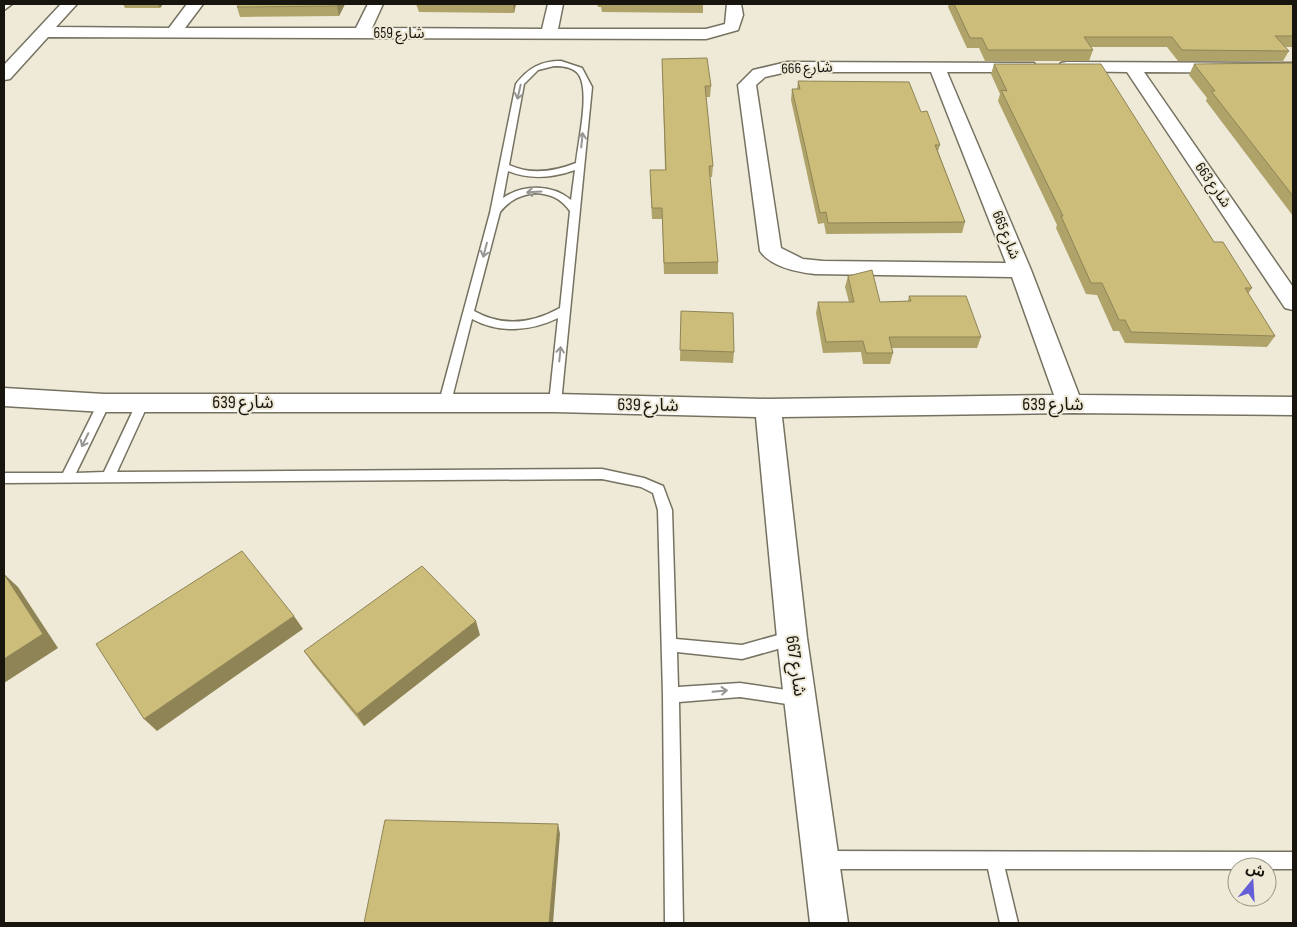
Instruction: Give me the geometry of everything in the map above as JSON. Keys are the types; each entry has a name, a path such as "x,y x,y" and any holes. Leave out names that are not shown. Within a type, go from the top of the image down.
{"street":[{"path":"4,75 69,4"},
{"path":"174,32 195,4"},
{"path":"362,33 375,4"},
{"path":"549,34 555,4"},
{"name":"شارع 659","path":"42,32 706,34 732,28 735,15 734,4"},
{"name":"شارع 666","path":"1020,270 810,267 792,264 771,251 747,85 751,77 760,72 787,67 1293,68"},
{"name":"شارع 665","path":"938,67 1020,270 1070,404"},
{"name":"شارع 663","path":"1132,67 1285,278 1293,302"},
{"name":"شارع 639","path":"4,397 104,403 445,402 768,408 1070,404 1293,406"},
{"name":"شارع 667","path":"768,408 792,638 829,923"}],"lane":[{"path":"4,8 8,4"},
{"path":"445,402 495,213 520,84 529,72 554,63 569,65 578,69 584,76 588,87 555,403"},
{"path":"504,166 520,172 540,175 561,172 579,165"},
{"path":"495,213 508,198 535,191 561,195 570,201 574,209"},
{"path":"469,313 488,323 512,326 540,322 564,310"},
{"path":"108,478 143,402"},
{"path":"67,478 104,403"},
{"path":"4,478 602,474 644,483 658,490 665,510 671,695 674,923"},
{"path":"669,645 742,652 792,638"},
{"path":"671,695 740,690 801,699"},
{"path":"821,860 1293,861"},
{"path":"995,860 1009,923"}],"building":[{"path":"239,4 338,4 337,6 237,7"},
{"path":"954,4 1293,4 1293,36 1275,36 1289,51 1182,50 1172,37 1084,37 1093,50 988,50 982,38 970,38"},
{"path":"707,58 711,86 705,86 713,166 709,166 718,262 664,263 662,208 652,208 650,170 666,170 662,59"},
{"path":"1293,63 1293,196 1211,91 1215,91 1194,64"},
{"path":"994,64 1101,64 1214,242 1223,242 1252,288 1245,288 1275,336 1131,332 1125,320 1119,320 1102,283 1091,283 1061,216 1063,216 1001,90 1007,91"},
{"path":"798,81 909,82 921,112 927,111 940,145 935,145 965,222 828,223 826,212 820,213 792,89 800,89"},
{"path":"872,270 880,302 911,301 909,296 966,296 981,337 889,337 893,353 866,353 863,341 826,342 818,302 854,302 848,276"},
{"path":"681,311 733,313 734,352 680,350"},
{"path":"242,551 294,616 144,719 96,644"},
{"path":"422,566 476,621 357,714 304,651"},
{"path":"4,574 43,634 4,659"},
{"path":"385,820 558,824 549,923 364,923"}]}
